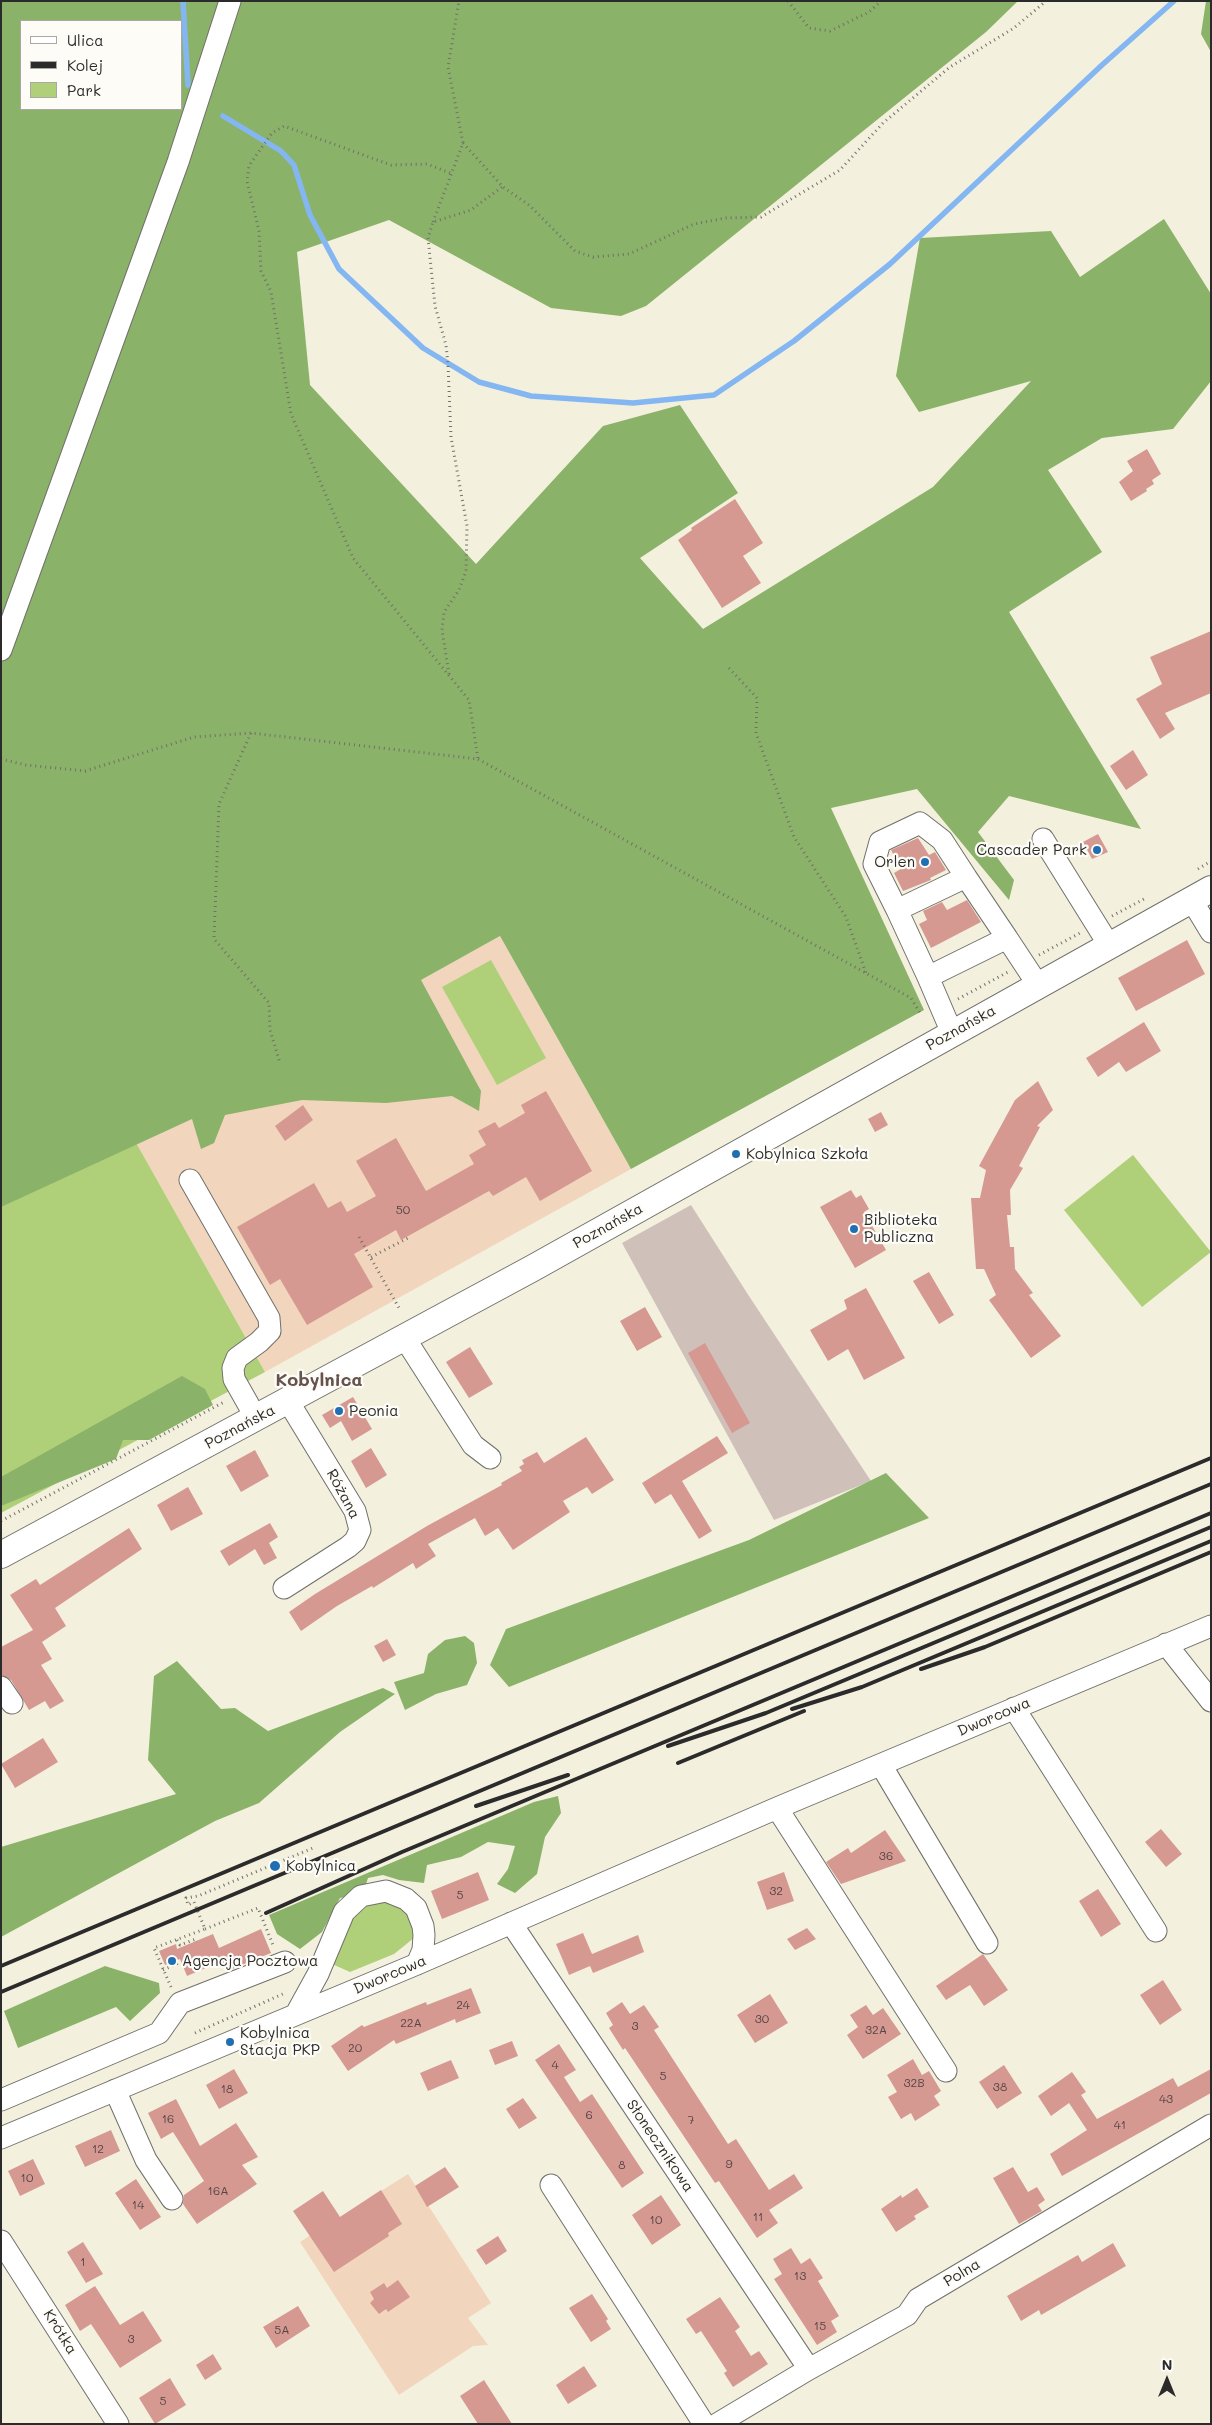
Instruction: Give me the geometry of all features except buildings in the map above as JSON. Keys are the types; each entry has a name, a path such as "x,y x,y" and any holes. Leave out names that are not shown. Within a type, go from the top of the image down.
{"main road":[{"name":"Poznańska","path":"1,1556 404,1338 1201,894"}],"street":[{"path":"1,650 178,162 230,1"},
{"path":"952,1033 928,977 874,864 880,842 920,823 942,840 1038,985"},
{"path":"1043,839 1109,945"},
{"path":"897,910 966,877"},
{"path":"1201,894 1211,932"},
{"path":"928,977 1007,938"},
{"path":"190,1180 269,1318 270,1331 259,1342 236,1358 233,1368 234,1379 256,1418"},
{"path":"404,1338 473,1445 490,1458"},
{"name":"Różana","path":"284,1588 348,1547 356,1540 360,1530 356,1511 288,1401"},
{"name":"Dworcowa","path":"1,2138 417,1964 777,1808 1211,1626"},
{"path":"1166,1644 1211,1701"},
{"path":"1014,1708 1156,1931"},
{"path":"881,1765 987,1943"},
{"path":"777,1808 946,2071"},
{"path":"296,2014 318,1974 344,1912 361,1896 373,1892 386,1891 401,1896 416,1908 423,1926 423,1950 417,1964"},
{"name":"Słonecznikowa","path":"511,1923 809,2369"},
{"path":"1,2100 159,2033 180,2003 283,1963"},
{"path":"115,2090 146,2160 172,2199"},
{"name":"Polna","path":"717,2424 809,2369 908,2315 918,2299 1211,2125"},
{"path":"551,2185 704,2424"},
{"name":"Krótka","path":"1,2240 118,2424"}],"path":[{"path":"459,1 448,67 463,143 503,187 529,204 574,251 594,257 629,254 694,224 726,218 761,217 840,170 883,123 950,67 1014,28 1046,1"},
{"path":"788,1 810,28 830,31 870,12 880,1"},
{"path":"450,173 427,164 391,165 284,126 272,133 262,147 249,166 246,181 259,231 261,271 271,292 291,414 353,558 469,700 478,759"},
{"path":"449,674 442,630 444,612 459,590 466,571 468,526 451,437 446,345 435,306 428,238 450,173 463,143"},
{"path":"433,222 471,210 503,187"},
{"path":"730,668 756,698 756,734 794,837 846,917 866,974"},
{"path":"1,759 26,765 85,771 194,737 251,732 478,759 912,998 923,1018"},
{"path":"251,732 218,804 214,939 269,1004 270,1030 280,1063"},
{"path":"359,1237 399,1308"},
{"path":"371,1257 408,1238"},
{"path":"1,1521 232,1399"},
{"path":"205,1929 194,1902 188,1905 186,1898 198,1896 314,1848"},
{"path":"180,2003 154,1948 258,1908 283,1963"},
{"path":"177,1940 180,1946 196,1939 197,1941"},
{"path":"164,1970 181,1962"},
{"path":"187,2037 290,1990"}],"shaded area":[{"path":"500,936 631,1169 265,1372 134,1139"},
{"path":"691,1205 871,1481 774,1520 622,1243"},
{"path":"408,2174 491,2303 468,2318 488,2345 473,2346 399,2395 300,2242"}],"green space":[{"path":"1,1 1018,1 986,32 646,306 621,316 551,308 389,220 297,252 310,385 476,564 603,426 680,405 738,493 640,558 703,629 933,487 1031,381 919,412 896,376 920,238 1051,231 1080,277 1164,219 1211,294 1211,381 1173,429 1102,438 1048,470 1102,552 1009,612 1141,829 1009,796 978,832 1014,880 1009,900 917,789 831,808 924,1010 631,1169 500,936 421,980 481,1091 479,1111 452,1096 386,1103 302,1100 225,1115 214,1143 201,1149 192,1119 1,1207"},
{"path":"1206,1 1211,1 1211,52 1201,34"},
{"path":"491,960 546,1058 497,1085 442,987"},
{"path":"134,1139 265,1372 1,1513 1,1190"},
{"path":"1133,1155 1211,1252 1142,1307 1064,1210"},
{"path":"182,1376 205,1389 213,1405 149,1440 123,1440 116,1459 1,1506 1,1477"},
{"path":"886,1473 929,1518 509,1687 490,1665 506,1629 749,1540"},
{"path":"465,1636 474,1643 477,1663 467,1685 436,1694 405,1710 394,1682 424,1673 428,1654 445,1640"},
{"path":"177,1661 221,1709 235,1708 268,1731 383,1688 395,1694 340,1732 259,1803 215,1821 1,1937 1,1847 176,1794 148,1760 154,1676"},
{"path":"558,1796 561,1813 545,1837 537,1874 515,1893 497,1884 508,1869 515,1846 488,1842 461,1857 427,1865 424,1883 399,1880 383,1875 368,1878 363,1894 340,1898 322,1932 300,1949 277,1934 269,1915 534,1802"},
{"path":"377,1900 403,1907 414,1925 414,1938 394,1954 350,1972 332,1964 356,1910"},
{"path":"105,1966 159,1983 160,1993 130,2021 116,2007 18,2048 4,2011"}],"waterway":[{"path":"183,1 188,85"},
{"path":"223,116 281,151 294,165 310,215 339,269 423,348 479,382 531,396 633,403 714,395 794,341 890,264 1102,65 1174,1"}],"railway":[{"path":"1,1966 1211,1458"},
{"path":"1,1992 1211,1484"},
{"path":"266,1913 402,1852 1211,1513"},
{"path":"668,1746 766,1713 1211,1527"},
{"path":"792,1709 862,1687 1211,1541"},
{"path":"921,1669 985,1647 1211,1552"},
{"path":"678,1763 804,1711"},
{"path":"476,1806 568,1775"}],"place":[{"name":"Cascader Park","path":"1097,850"},
{"name":"Orlen","path":"925,862"},
{"name":"Kobylnica Szkoła","path":"736,1154"},
{"name":"Biblioteka Publiczna","path":"854,1229"},
{"name":"Peonia","path":"339,1411"},
{"name":"Kobylnica","path":"275,1866"},
{"name":"Agencja Pocztowa","path":"172,1961"},
{"name":"Kobylnica Stacja PKP","path":"230,2042"}],"district":[{"name":"Kobylnica","path":"319,1380"}]}
